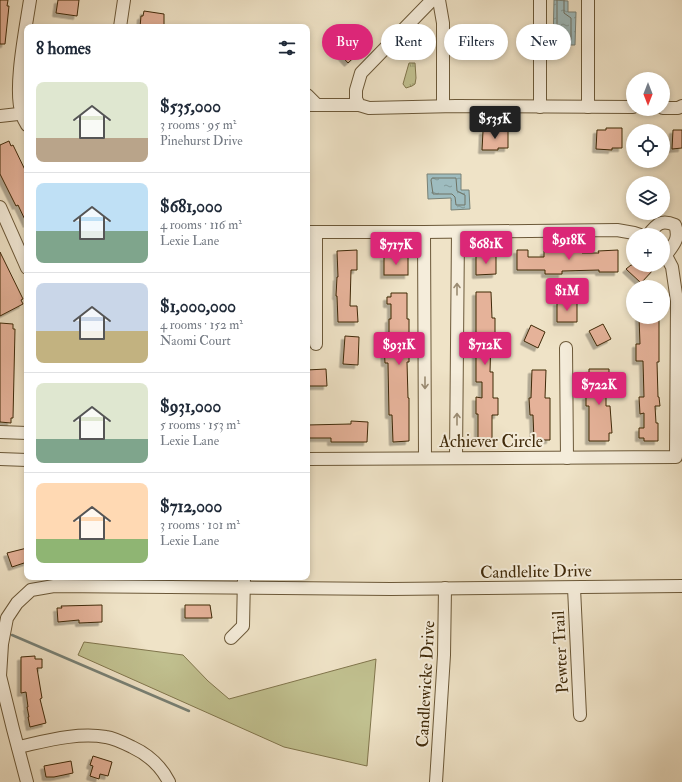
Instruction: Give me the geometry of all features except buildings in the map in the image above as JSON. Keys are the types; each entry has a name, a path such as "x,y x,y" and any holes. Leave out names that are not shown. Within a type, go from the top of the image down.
{"street":[{"path":"27,24 30,0"},
{"path":"120,24 124,0"},
{"path":"359,105 356,99 356,90 361,73 432,0"},
{"path":"439,0 443,23 443,106"},
{"path":"540,0 540,107"},
{"path":"588,0 588,107"},
{"path":"0,116 24,113 19,98 19,77 24,42"},
{"path":"312,105 359,105 369,108 443,106 626,107"},
{"path":"670,108 678,108 682,106"},
{"path":"0,208 24,261"},
{"path":"653,228 660,223 665,222 675,224 678,233 677,238 670,246"},
{"path":"316,344 312,232 617,230 626,232"},
{"path":"424,232 425,458"},
{"path":"456,458 458,232"},
{"name":"Achiever Circle","path":"310,459 679,458 677,301 672,267 670,264"},
{"path":"566,348 567,458"},
{"path":"0,432 24,433"},
{"path":"0,459 24,460"},
{"path":"231,638 243,626 244,582"},
{"name":"Candlelite Drive","path":"27,782 5,701 0,676 2,644 7,618 17,603 30,590 54,586 244,582 391,589 682,586"},
{"name":"Candlewicke Drive","path":"436,782 444,655 445,588"},
{"name":"Pewter Trail","path":"574,588 580,715"},
{"path":"18,747 73,736 107,737 138,750 149,757 169,782"}],"green space":[{"path":"409,63 415,63 416,78 415,84 406,88 403,84"},
{"path":"84,642 183,655 208,681 229,699 376,659 367,766 284,747 78,655"}],"water":[{"path":"554,0 568,1 568,12 576,12 575,45 571,45 571,24 553,24"},
{"path":"427,174 461,174 461,190 469,190 470,209 451,210 451,198 428,199"}],"waterway":[{"path":"12,635 189,711"}]}
